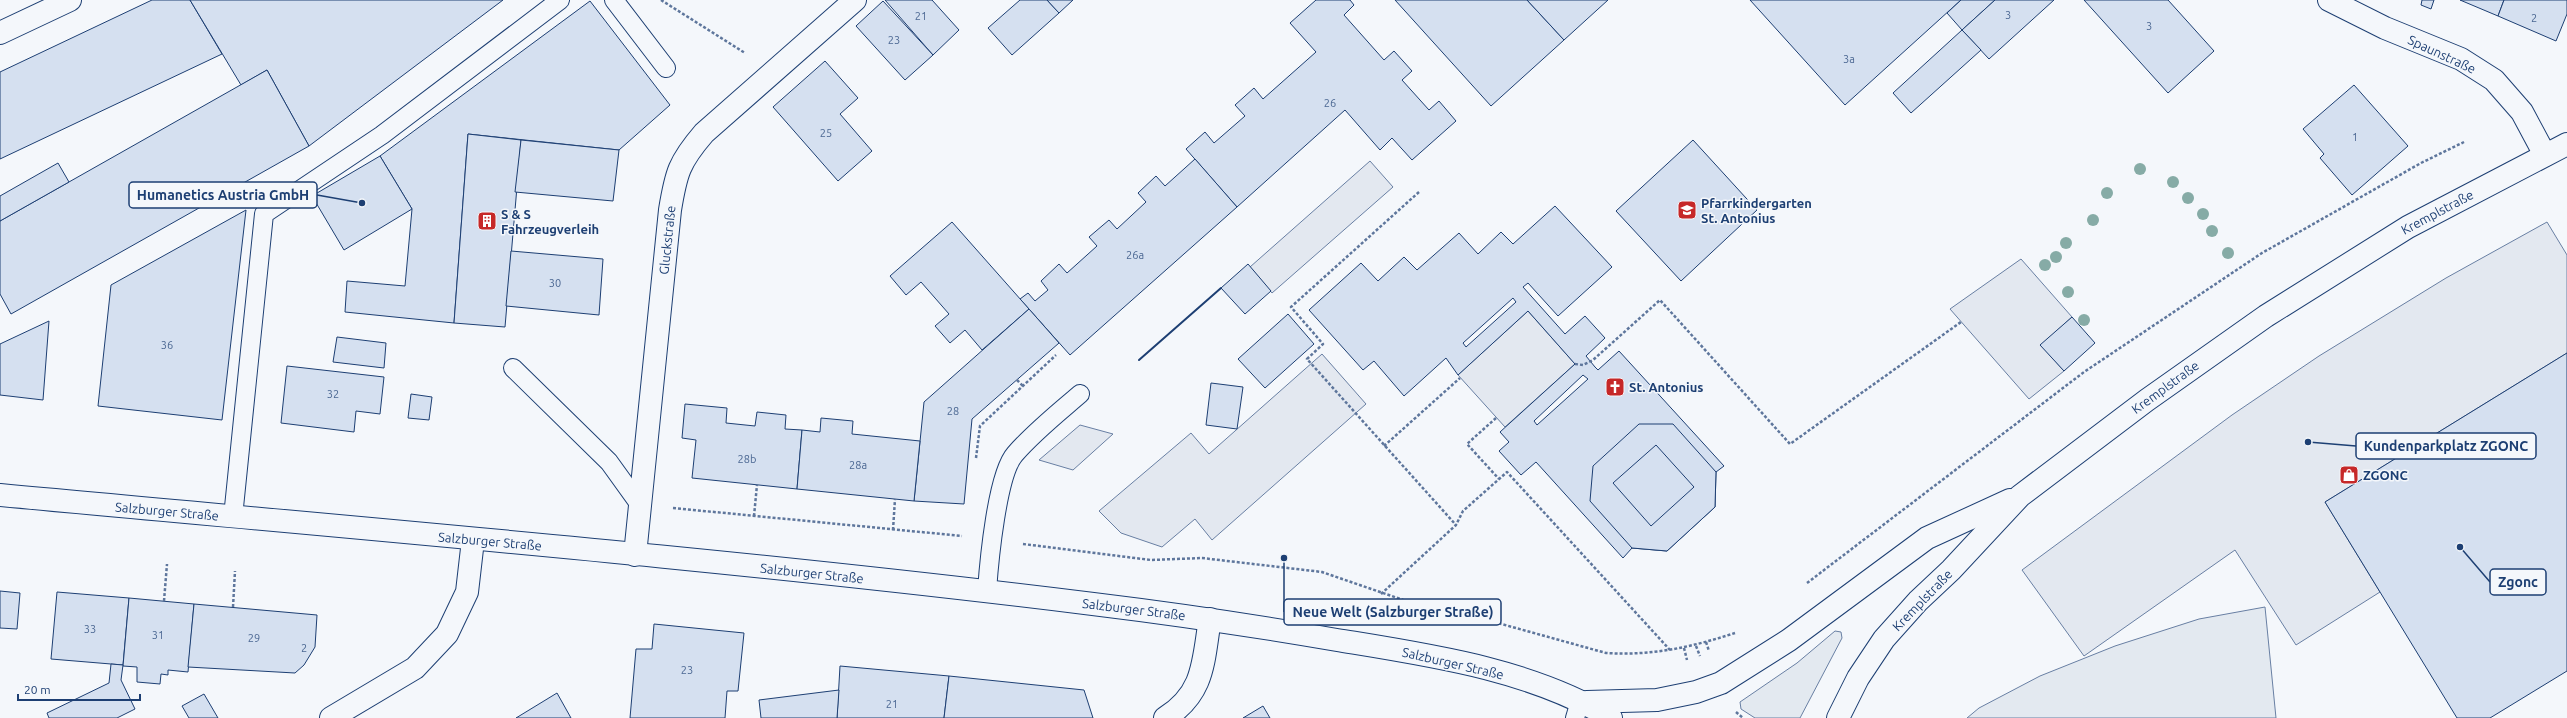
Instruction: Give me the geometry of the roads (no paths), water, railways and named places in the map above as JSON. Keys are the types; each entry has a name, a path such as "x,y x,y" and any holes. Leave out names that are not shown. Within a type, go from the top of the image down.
{"main road":[{"path":"0,33 70,0"},
{"name":"Gluckstraße","path":"635,555 670,210 676,175 684,156 704,133 855,0"},
{"name":"Spaunstraße","path":"2329,0 2385,28 2460,59 2494,80 2522,112 2545,155"},
{"name":"Kremplstraße","path":"1838,718 1858,678 1884,639 1918,601 1951,570 2020,496 2147,400 2266,316 2408,228 2567,144"},
{"name":"Salzburger Straße","path":"0,495 635,555 987,591 1210,619 1424,654 1506,675 1580,707 1611,718"},
{"path":"1580,707 1657,700 1696,692 1721,683 1789,640 1927,538 2020,496"},
{"path":"331,718 416,668 447,634 468,592 473,540"},
{"path":"1165,718 1178,710 1190,698 1198,682 1210,619"}],"lane":[{"path":"233,517 264,214 382,135 560,0"},
{"path":"614,0 666,68"},
{"path":"513,368 609,462 640,505"},
{"path":"987,591 991,540 1006,472 1014,455 1080,394"}],"place":[{"name":"Humanetics Austria GmbH","path":"362,203"},
{"name":"Pfarrkindergarten St. Antonius","path":"1687,210"},
{"name":"S & S Fahrzeugverleih","path":"487,221"},
{"name":"St. Antonius","path":"1615,387"},
{"name":"Kundenparkplatz ZGONC","path":"2308,442"},
{"name":"ZGONC","path":"2349,475"},
{"name":"Zgonc","path":"2460,547"},
{"name":"Neue Welt (Salzburger Straße)","path":"1284,558"}]}
